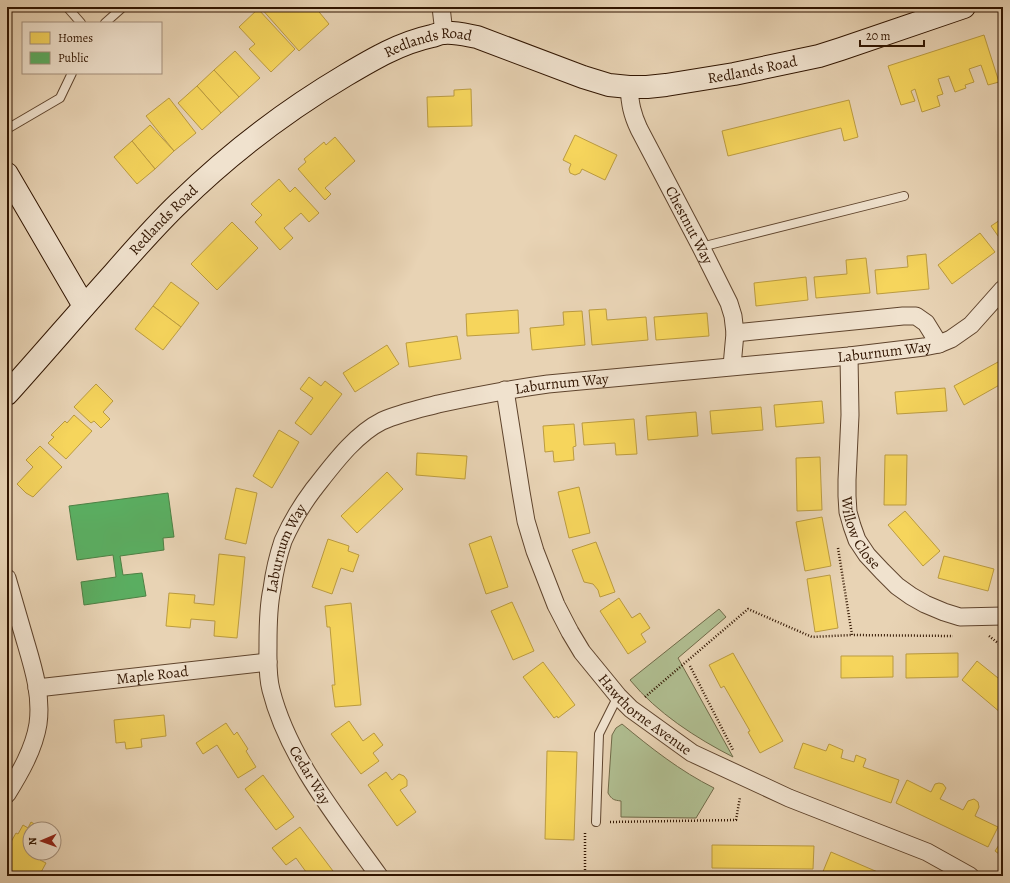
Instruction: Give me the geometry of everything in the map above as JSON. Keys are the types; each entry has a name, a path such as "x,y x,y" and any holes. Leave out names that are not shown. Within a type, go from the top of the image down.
{"main road":[{"name":"Redlands Road","path":"7,394 147,236 179,203 242,148 286,115 330,84 382,54 404,44 444,33 477,37 609,85 647,87 734,74 819,56 841,50 964,7"},
{"path":"7,174 84,306"}],"street":[{"path":"441,7 444,33"},
{"name":"Chestnut Way","path":"629,87 633,115 639,129 729,302 733,316 735,333 732,366"},
{"name":"Laburnum Way","path":"268,662 268,605 283,542 293,521 306,500 328,471 362,434 380,422 401,413 476,396 548,384 848,356 939,344 971,325 1003,289"},
{"path":"735,333 903,316 916,316 926,323 939,344"},
{"name":"Willow Close","path":"848,356 850,415 847,496 848,512 857,540 867,554 896,586 925,604 960,617 1003,616"},
{"name":"Hawthorne Avenue","path":"505,390 526,521 537,558 556,605 570,632 582,652 618,696 631,709 692,753 789,798 927,852 970,876"},
{"path":"7,578 34,671 39,712 38,726 34,739 18,775 7,794"},
{"name":"Maple Road","path":"37,688 268,662"},
{"name":"Cedar Way","path":"268,662 271,689 279,713 290,741 303,767 328,805 379,876"}],"lane":[{"path":"67,7 80,22"},
{"path":"106,22 124,7"},
{"path":"7,129 60,98 72,74"},
{"path":"701,247 904,196"},
{"path":"596,822 599,734 618,696"}],"path":[{"path":"631,709 748,609 812,637 852,635"},
{"path":"585,876 586,822 736,820 739,802 747,778 690,666"}],"green space":[{"path":"719,609 726,617 678,658 733,757 705,742 678,724 652,703 630,680"},
{"path":"622,724 678,767 714,788 696,818 621,817 621,801 613,799 608,793 612,735 616,728"}],"building: Homes":[{"path":"260,7 315,7 329,24 299,51"},
{"path":"258,9 295,49 271,72 249,49 255,44 239,27"},
{"path":"984,35 999,82 988,85 981,65 969,69 974,82 965,85 966,88 955,92 949,76 938,79 943,94 937,96 940,106 922,112 915,89 911,91 915,101 901,105 888,66"},
{"path":"235,51 260,78 239,97 214,70"},
{"path":"214,70 239,97 221,113 197,86"},
{"path":"197,86 221,113 202,130 178,103"},
{"path":"471,89 472,126 428,127 427,97 454,96 454,90"},
{"path":"169,98 196,133 174,151 146,116"},
{"path":"849,100 858,137 844,141 841,128 728,156 722,131"},
{"path":"150,125 174,151 155,169 132,141"},
{"path":"575,135 617,155 605,180 582,169 580,173 575,175 570,173 569,169 571,164 563,160"},
{"path":"335,137 355,161 325,188 331,194 325,200 298,169 306,162 304,159 324,142 326,145"},
{"path":"132,141 155,169 137,184 114,157"},
{"path":"279,179 290,192 295,187 319,213 309,222 301,213 284,228 293,238 280,250 255,222 262,215 251,204"},
{"path":"1003,218 1003,243 991,226"},
{"path":"232,222 258,248 217,290 191,264"},
{"path":"980,233 995,252 952,284 938,265"},
{"path":"926,254 929,289 877,294 875,270 908,267 907,256"},
{"path":"866,258 870,293 816,298 814,277 847,274 846,260"},
{"path":"806,277 808,300 756,306 754,283"},
{"path":"171,282 199,303 181,327 153,306"},
{"path":"153,306 181,327 163,350 135,329"},
{"path":"606,309 607,320 646,317 648,340 592,345 589,310"},
{"path":"518,310 519,333 467,336 466,314"},
{"path":"582,311 585,345 532,350 530,328 564,325 563,312"},
{"path":"707,313 709,336 656,340 654,317"},
{"path":"457,336 461,359 409,367 406,343"},
{"path":"387,345 399,364 355,392 343,373"},
{"path":"998,362 1003,371 1003,383 964,405 954,386"},
{"path":"309,377 321,386 325,381 342,394 311,435 295,423 313,398 300,389"},
{"path":"96,384 113,401 103,412 110,419 101,428 94,421 91,423 74,407"},
{"path":"945,388 947,411 897,414 895,392"},
{"path":"822,401 824,423 776,427 774,405"},
{"path":"761,407 763,430 712,434 710,411"},
{"path":"696,412 698,436 648,440 646,416"},
{"path":"74,415 92,431 66,459 48,443 54,437 51,435 65,421 67,423"},
{"path":"634,419 637,454 616,455 615,443 584,445 582,423"},
{"path":"574,424 576,446 573,447 574,460 554,462 553,451 545,452 543,426"},
{"path":"279,430 299,442 272,488 253,476"},
{"path":"40,446 62,467 33,497 26,493 17,484 33,467 26,460"},
{"path":"417,453 467,456 465,479 416,475"},
{"path":"885,455 907,455 906,505 884,505"},
{"path":"820,457 822,510 797,511 796,458"},
{"path":"387,472 403,489 357,533 341,516"},
{"path":"579,487 590,533 569,538 558,492"},
{"path":"236,488 257,493 246,544 225,539"},
{"path":"905,511 940,551 923,566 888,525"},
{"path":"822,517 831,566 805,571 796,522"},
{"path":"491,536 508,587 486,594 469,544"},
{"path":"328,539 349,546 348,551 359,555 353,572 341,568 332,594 312,587"},
{"path":"596,542 615,592 600,597 598,590 593,584 584,582 572,550"},
{"path":"219,554 245,557 237,638 214,636 215,621 191,619 190,628 166,626 169,593 195,595 194,603 214,605"},
{"path":"944,556 994,569 988,591 938,578"},
{"path":"830,575 838,628 815,632 807,579"},
{"path":"619,598 632,618 640,613 650,628 641,634 646,642 628,654 600,611"},
{"path":"512,602 534,651 513,660 491,611"},
{"path":"351,603 361,705 335,707 332,685 335,685 330,627 327,627 325,606"},
{"path":"733,653 783,741 760,753 748,732 750,731 724,686 721,688 709,665"},
{"path":"958,653 958,677 906,678 906,654"},
{"path":"841,656 893,656 893,677 841,678"},
{"path":"977,661 1003,682 1003,710 1001,713 962,680"},
{"path":"543,662 575,705 558,718 557,716 554,718 523,677"},
{"path":"164,715 166,736 141,739 142,747 126,749 125,742 116,743 114,720"},
{"path":"349,721 363,741 374,733 383,745 373,753 379,761 361,774 331,734"},
{"path":"226,723 234,735 237,732 248,749 246,751 256,767 238,778 217,745 203,754 196,743"},
{"path":"803,743 826,751 829,744 843,750 841,758 854,762 856,755 866,759 863,767 899,780 891,803 794,768"},
{"path":"547,751 577,752 574,840 545,839"},
{"path":"386,772 392,780 399,774 404,776 407,780 407,786 400,790 416,812 397,826 368,785"},
{"path":"263,775 294,817 276,830 245,789"},
{"path":"907,780 931,792 935,784 943,784 946,788 940,799 963,810 968,801 974,799 978,802 979,807 975,816 998,827 988,847 896,803"},
{"path":"22,827 22,861 42,861 46,863 39,876 8,876 7,849 16,833 18,834"},
{"path":"300,827 333,871 326,876 309,876 296,858 286,865 272,848"},
{"path":"1003,839 1003,857 995,851"},
{"path":"712,845 814,846 813,869 712,868"},
{"path":"831,852 887,876 827,876 822,874"}],"building: Public":[{"path":"168,493 174,537 163,538 164,550 120,556 123,575 142,573 146,596 84,605 81,582 116,577 113,555 77,560 69,506"}]}
